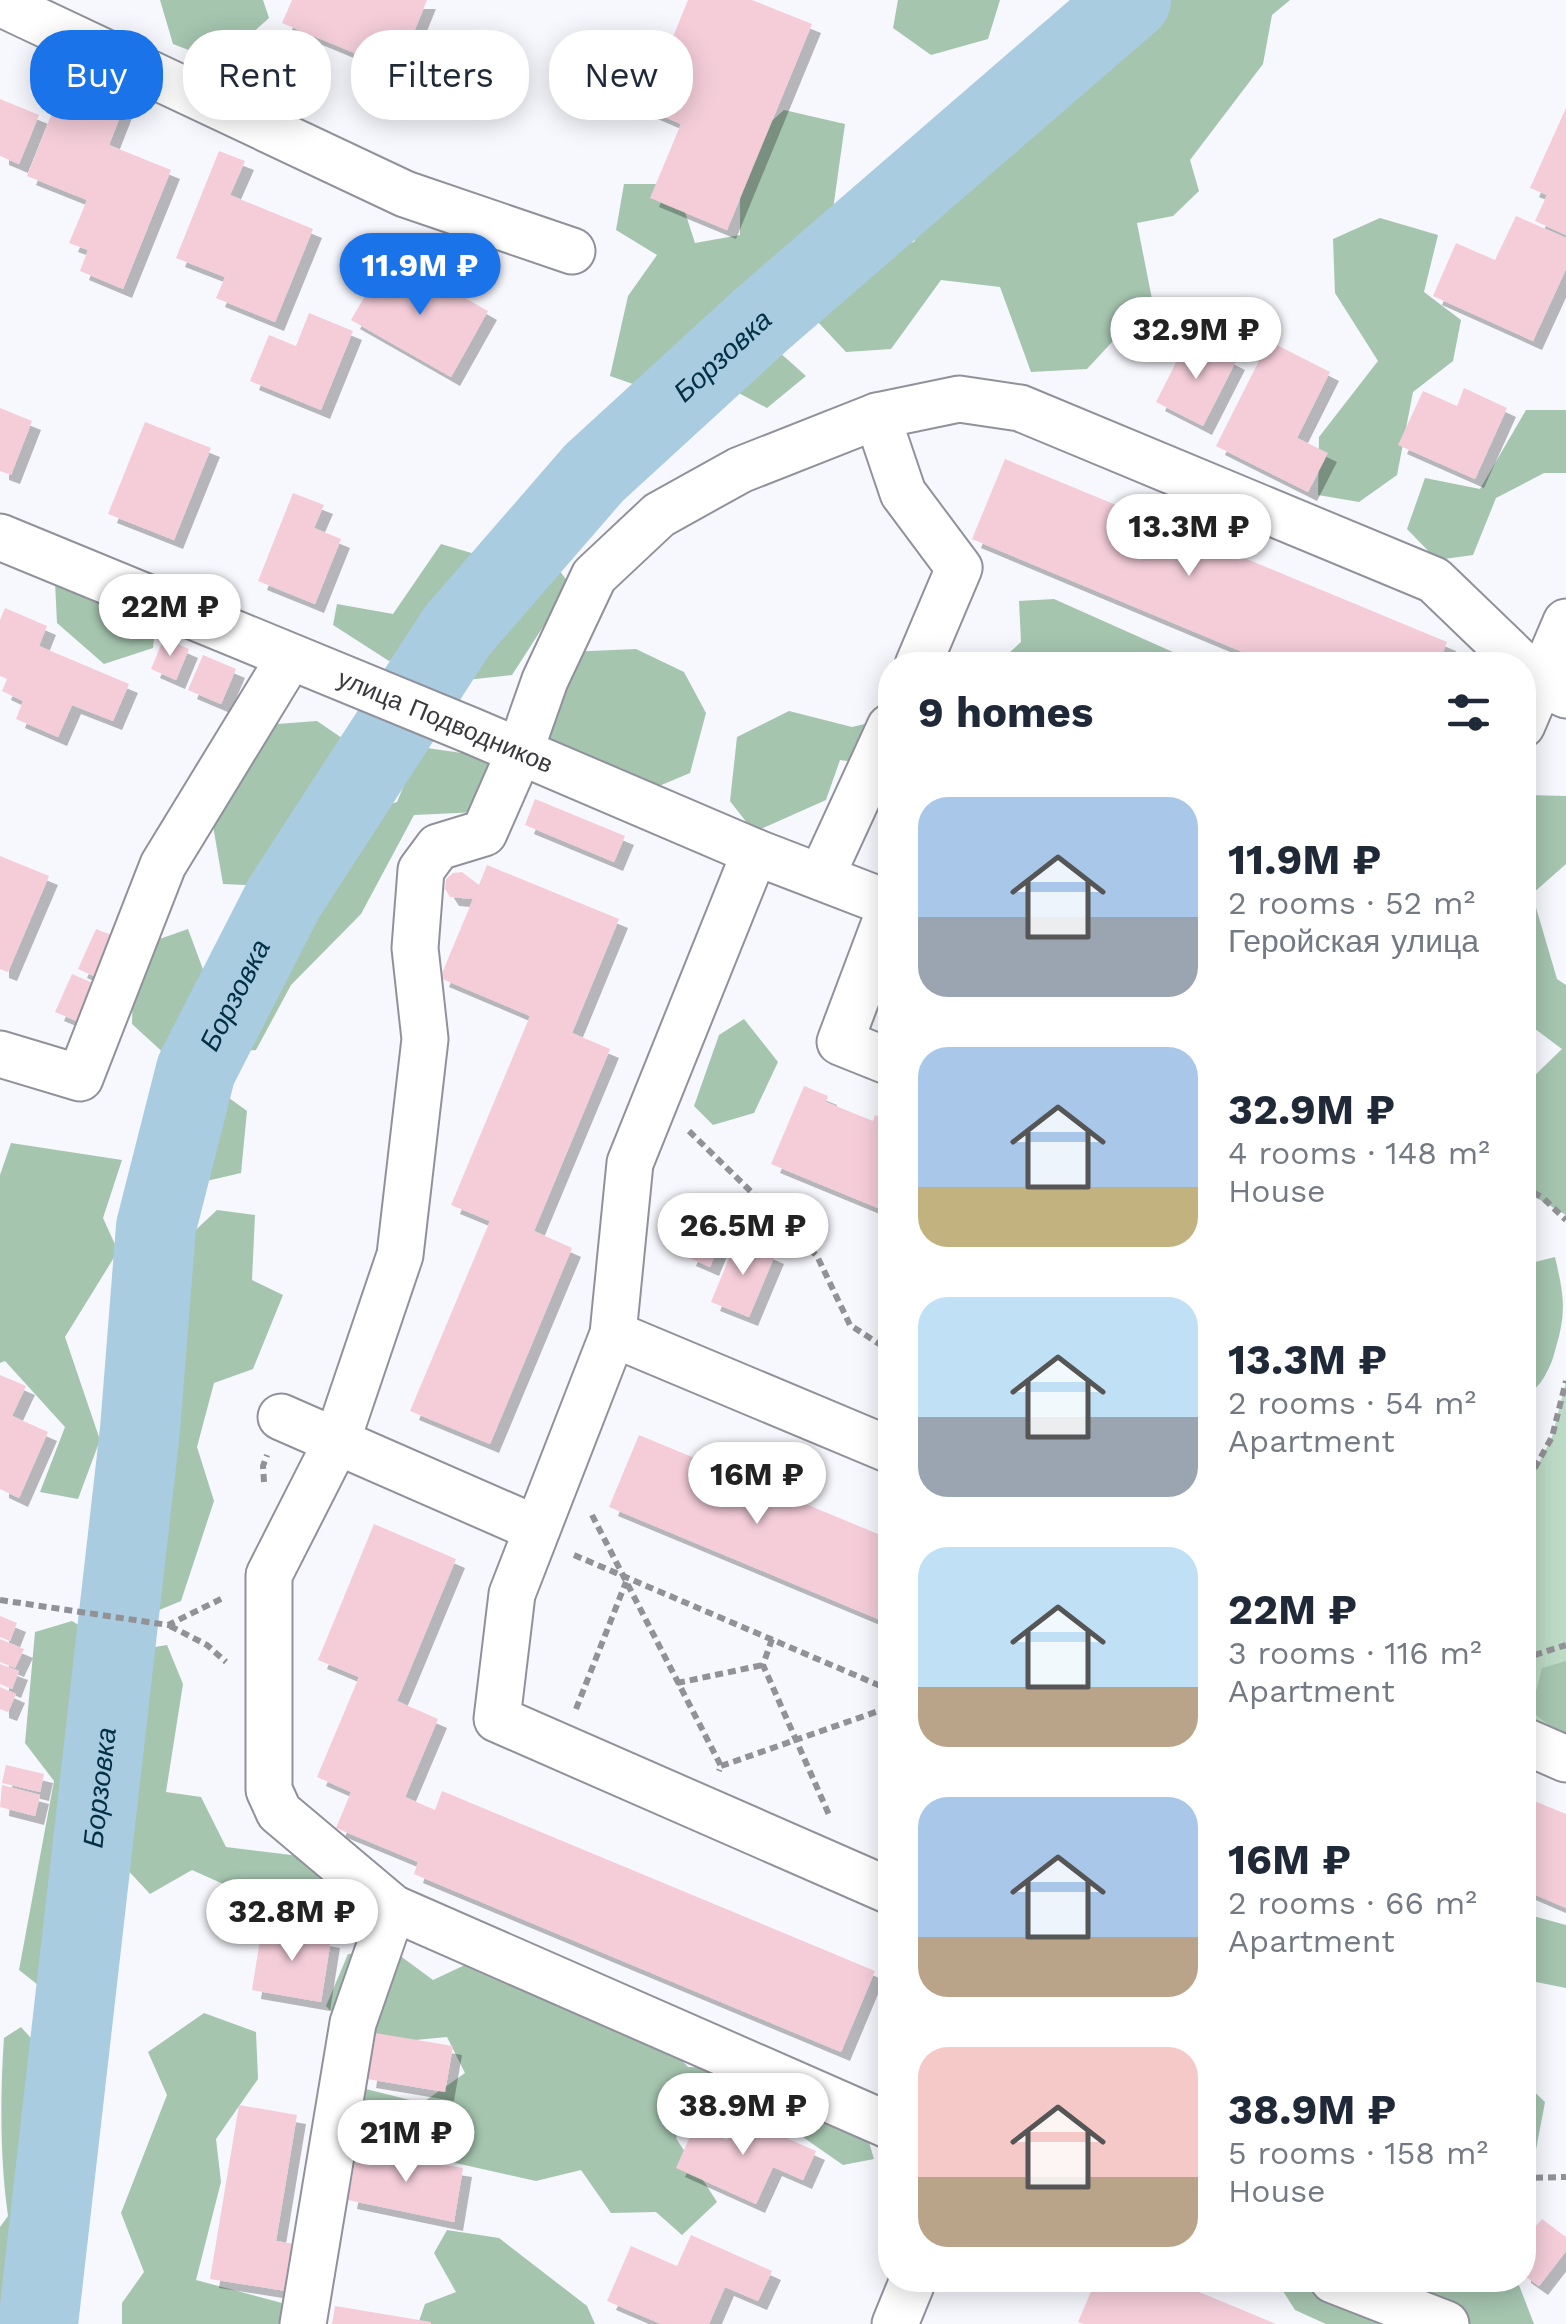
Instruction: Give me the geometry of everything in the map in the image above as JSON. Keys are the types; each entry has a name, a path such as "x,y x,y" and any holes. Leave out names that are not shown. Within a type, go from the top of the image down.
{"street":[{"path":"0,3 405,194 572,251"},
{"path":"878,2121 393,1908 279,1812 270,1790 270,1575 337,1441 400,1255 424,1039 415,948 421,870 438,846 484,833 520,752 545,680 594,576 659,515 740,470 877,416 959,400 1020,408 1434,580 1513,652"},
{"path":"877,416 904,493 959,568 923,652"},
{"name":"улица Подводников","path":"0,536 878,901"},
{"path":"1536,709 1554,689 1566,622"},
{"path":"0,1054 80,1078 163,865 290,657"},
{"path":"821,877 878,753"},
{"path":"755,852 630,1164 613,1334 512,1594 497,1719 874,1883"},
{"path":"878,939 840,1042 878,1057"},
{"path":"613,1334 878,1445"},
{"path":"281,1416 537,1528"},
{"path":"1536,1746 1566,1759"},
{"path":"302,2324 353,2023 393,1908"},
{"path":"895,2324 909,2292"},
{"path":"1364,2292 1446,2324"}],"path":[{"path":"656,1098 817,1256 850,1325 878,1344"},
{"path":"1536,1194 1566,1220"},
{"path":"1536,1466 1552,1437 1566,1381"},
{"path":"564,1460 721,1766"},
{"path":"537,1528 550,1544 627,1580 878,1685"},
{"path":"0,1600 165,1624 270,1575"},
{"path":"561,1746 627,1580"},
{"path":"772,1639 762,1666 796,1740 874,1883"},
{"path":"1536,1654 1566,1646"},
{"path":"676,1683 762,1666"},
{"path":"703,1809 721,1766 878,1711"},
{"path":"1536,2178 1566,2177"}],"green space":[{"path":"160,0 263,0 269,18 256,30 183,30 183,48 173,44"},
{"path":"898,0 1000,0 988,39 931,55 893,28"},
{"path":"1153,0 1290,0 1272,15 1263,64 1190,160 1199,191 1173,216 1137,223 1152,299 1087,369 1031,372 1000,287 941,280 891,349 846,352 817,321 857,253 914,242 935,196 965,192 981,140 1060,78 1090,69 1142,7"},
{"path":"784,110 845,124 829,238 760,335 806,376 767,408 690,367 650,390 610,376 628,296 657,255 616,230 624,184 676,184 695,243 740,235 740,149"},
{"path":"1380,218 1438,235 1424,292 1461,320 1453,361 1413,392 1397,475 1359,502 1318,495 1319,437 1378,361 1335,293 1333,239"},
{"path":"1526,410 1566,410 1566,473 1544,473 1496,498 1473,555 1437,560 1407,529 1425,478 1480,489"},
{"path":"539,542 570,585 512,675 466,680 438,645 389,661 333,625 337,604 393,614 441,544 485,557"},
{"path":"55,582 157,611 153,648 104,664 57,623"},
{"path":"1054,599 1173,652 1010,652 1021,642 1019,601"},
{"path":"636,649 684,672 706,713 690,773 652,789 535,746 567,652"},
{"path":"789,711 852,727 878,721 878,765 840,760 826,800 754,832 730,801 737,737"},
{"path":"317,721 358,749 355,785 266,886 223,884 212,820 277,724"},
{"path":"420,747 483,756 499,784 479,812 414,815 361,914 291,985 256,1050 168,1057 132,1024 134,948 188,929 214,999 260,994 279,931 333,884 357,814 397,802"},
{"path":"1536,795 1566,796 1566,864 1536,890"},
{"path":"1536,908 1557,979 1566,985 1566,1215 1536,1198 1536,1074 1562,1049 1536,1030"},
{"path":"744,1019 778,1062 754,1113 713,1125 694,1106 719,1035"},
{"path":"225,1095 247,1111 241,1173 198,1183 153,1152 177,1101"},
{"path":"11,1143 122,1160 103,1218 118,1251 65,1337 100,1440 78,1499 40,1492 65,1427 5,1361 0,1363 0,1175"},
{"path":"217,1210 255,1215 252,1280 283,1295 253,1369 214,1383 197,1447 214,1501 181,1601 152,1613 132,1589 164,1482 149,1442 170,1254"},
{"path":"1555,1257 1563,1309 1552,1361 1536,1388 1536,1262"},
{"path":"1566,1381 1566,1738 1536,1725 1536,1468 1552,1437"},
{"path":"72,1621 107,1643 83,1738 60,1793 79,1835 65,1973 42,1988 19,1970 54,1781 25,1743 35,1632"},
{"path":"167,1645 183,1684 166,1792 201,1797 226,1847 308,1857 332,1890 299,1918 192,1870 150,1894 108,1849 139,1788 120,1721 130,1651"},
{"path":"1566,1661 1566,1739 1536,1715 1542,1668"},
{"path":"1536,1917 1566,1925 1566,1988 1536,1982"},
{"path":"395,1952 433,1980 484,1956 647,2022 688,2067 751,2069 864,2125 874,2159 843,2165 797,2133 694,2110 676,2138 717,2202 682,2235 656,2212 611,2213 581,2170 536,2181 371,2144 340,2120 362,2088 422,2103 465,2073 447,2037 362,2045 326,2006 348,1954"},
{"path":"204,2013 256,2032 258,2079 216,2139 221,2182 196,2280 282,2303 281,2324 122,2324 122,2303 144,2272 121,2213 167,2095 148,2052"},
{"path":"21,2027 37,2045 25,2130 40,2195 27,2286 15,2324 0,2324 0,2227 8,2216 3,2173 4,2038"},
{"path":"1536,2093 1545,2102 1536,2150"},
{"path":"447,2230 499,2238 587,2306 595,2324 418,2324 425,2304 456,2292 434,2253"},
{"path":"1284,2292 1522,2292 1534,2324 1326,2324 1295,2310"}],"building":[{"path":"292,0 427,0 415,30 351,30 351,52 331,43 331,30 299,30 282,23"},
{"path":"688,0 752,0 812,24 727,230 650,198 681,124 672,120 693,120 693,30 676,30"},
{"path":"0,99 30,111 30,120 37,120 19,164 0,156"},
{"path":"1566,108 1566,235 1535,221 1547,195 1530,188"},
{"path":"49,120 119,120 109,145 171,170 123,289 80,271 88,250 69,243 87,200 27,176"},
{"path":"219,151 245,161 230,195 313,229 275,322 216,298 225,277 176,258"},
{"path":"1516,216 1566,238 1566,269 1533,341 1433,296 1456,243 1495,260"},
{"path":"384,263 414,279 418,271 488,311 451,377 351,320"},
{"path":"309,313 353,331 321,410 250,381 269,335 296,346"},
{"path":"1189,337 1236,361 1203,426 1156,402"},
{"path":"1269,341 1330,372 1297,438 1328,453 1308,492 1216,446"},
{"path":"1464,388 1507,408 1475,479 1398,445 1423,391 1457,406"},
{"path":"0,408 32,421 11,475 0,471"},
{"path":"145,422 211,448 174,540 108,514"},
{"path":"1005,459 1447,642 1443,652 1243,652 972,539"},
{"path":"293,493 324,505 314,528 341,539 315,604 258,581"},
{"path":"5,608 47,626 39,646 129,684 113,721 72,705 58,737 16,719 23,701 2,691 7,679 0,676 0,620"},
{"path":"164,638 189,649 176,680 151,669"},
{"path":"203,655 236,669 221,704 188,690"},
{"path":"535,799 625,836 614,862 525,825"},
{"path":"0,856 49,876 8,972 0,969"},
{"path":"487,865 619,919 572,1033 610,1049 534,1231 572,1248 490,1444 410,1411 490,1221 451,1205 530,1016 440,978 473,899 450,897 445,889 446,879 462,872 479,885"},
{"path":"96,929 114,936 96,977 78,969"},
{"path":"72,974 95,984 79,1022 55,1012"},
{"path":"804,1086 828,1096 826,1102 873,1121 878,1116 878,1208 771,1164"},
{"path":"701,1223 724,1233 710,1267 687,1257"},
{"path":"737,1239 775,1255 749,1317 711,1302"},
{"path":"0,1375 26,1386 12,1416 48,1432 19,1498 0,1489"},
{"path":"639,1435 878,1534 878,1619 609,1507"},
{"path":"374,1524 456,1559 397,1701 438,1719 405,1797 435,1810 442,1791 875,1971 841,2052 414,1874 418,1862 336,1828 351,1792 317,1777 359,1677 318,1660"},
{"path":"0,1616 17,1623 10,1641 0,1637"},
{"path":"0,1639 24,1649 15,1668 0,1662"},
{"path":"0,1664 19,1671 12,1689 0,1684"},
{"path":"0,1687 16,1694 8,1712 0,1709"},
{"path":"6,1765 44,1774 40,1792 2,1783"},
{"path":"2,1785 40,1795 35,1816 0,1807"},
{"path":"1536,1802 1566,1814 1566,1908 1536,1895"},
{"path":"262,1927 331,1939 321,2002 252,1990"},
{"path":"375,2033 453,2046 445,2092 367,2079"},
{"path":"239,2105 297,2115 276,2241 294,2244 286,2291 210,2279"},
{"path":"738,2117 816,2151 803,2180 773,2167 756,2204 676,2168 695,2125 727,2140"},
{"path":"357,2151 463,2168 454,2222 348,2200"},
{"path":"1542,2219 1566,2237 1566,2251 1539,2286 1536,2284 1536,2226"},
{"path":"691,2235 772,2271 758,2301 725,2287 709,2324 661,2324 607,2301 631,2246 677,2266"},
{"path":"1091,2292 1199,2292 1276,2324 1084,2324 1078,2322"},
{"path":"335,2306 431,2322 431,2324 332,2324"}],"waterway":[{"name":"Борзовка","path":"38,2324 140,1430 156,1227 196,1070 284,898 457,631 594,473 761,320 1131,0"}]}
